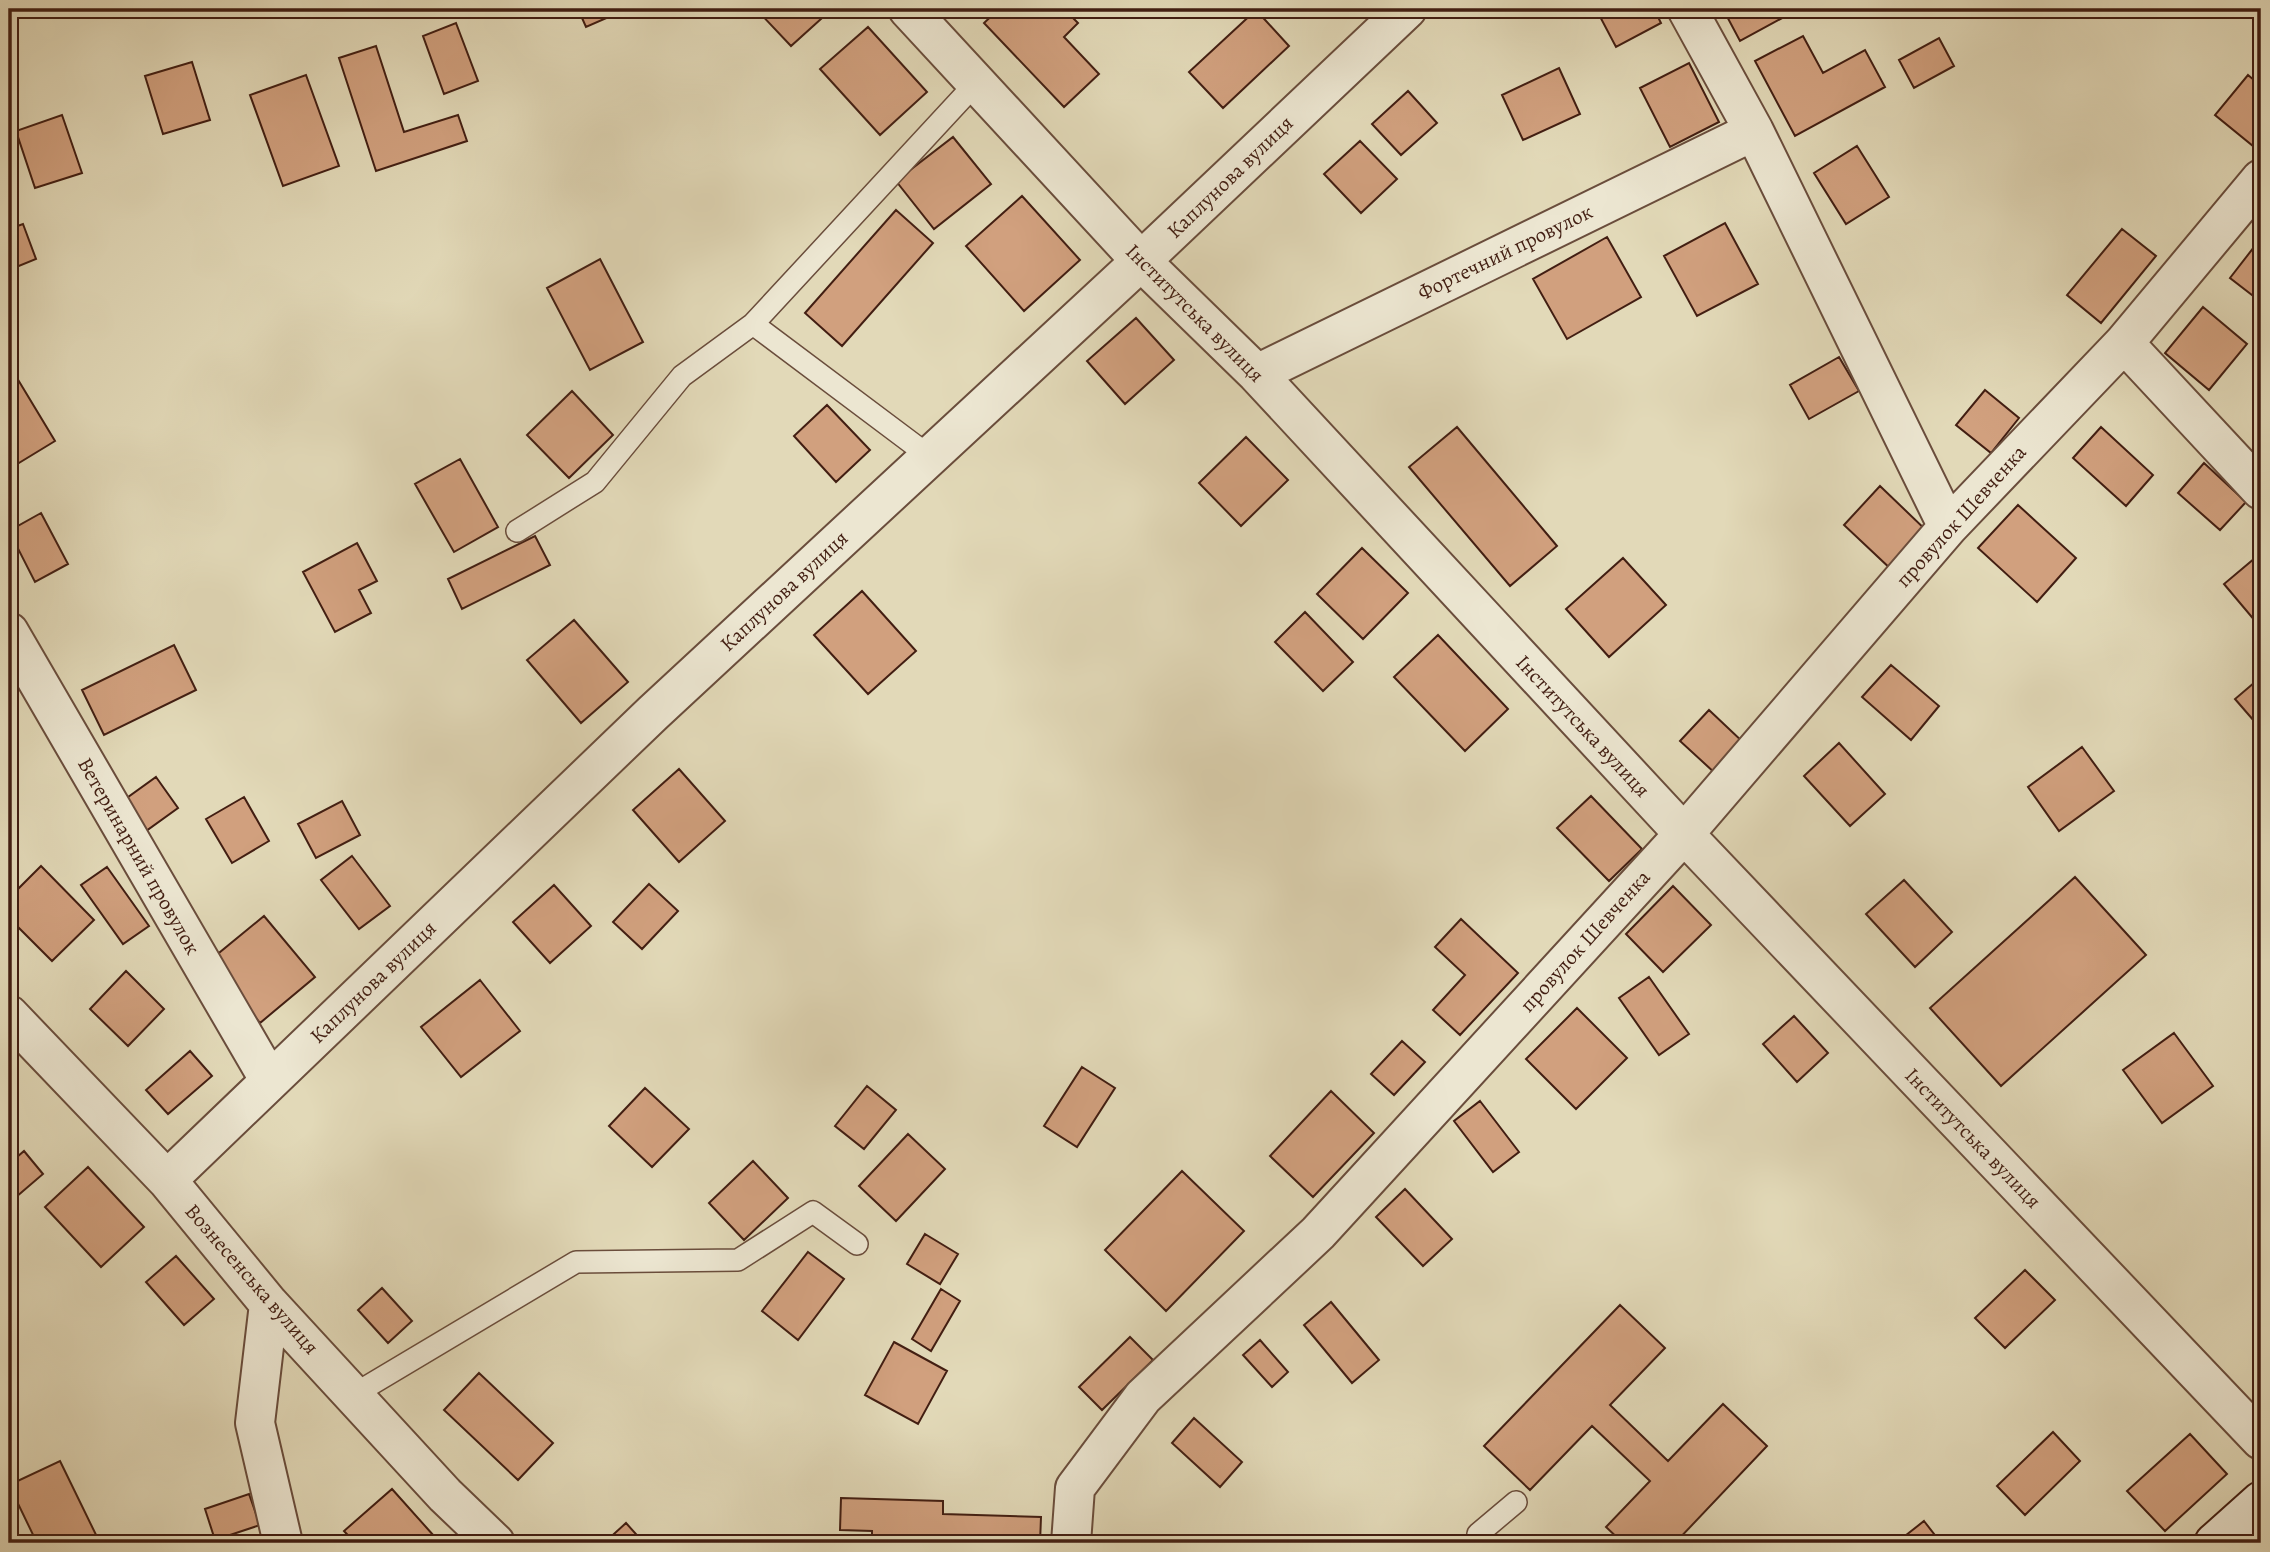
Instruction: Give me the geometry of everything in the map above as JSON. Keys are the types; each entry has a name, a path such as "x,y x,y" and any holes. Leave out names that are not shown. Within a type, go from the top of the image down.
{"street":[{"name":"Інститутська вулиця","path":"908,9 1142,261 1257,374 1684,834 2261,1440"},
{"name":"Каплунова вулиця","path":"167,1180 653,713 1142,261 1407,9"},
{"path":"1687,9 1754,131 1948,527"},
{"name":"Фортечний провулок","path":"1257,374 1754,131"},
{"name":"провулок Шевченка","path":"1071,1543 1075,1488 1143,1397 1318,1233 1684,834 1948,527 2124,343 2261,179"},
{"path":"2124,343 2261,490"},
{"name":"Ветеринарний провулок","path":"9,632 270,1081"},
{"name":"Вознесенська вулиця","path":"9,1015 167,1180 269,1304 352,1395 495,1543"},
{"path":"269,1304 255,1423 283,1543"},
{"path":"2214,1543 2261,1501"}],"lane":[{"path":"517,531 595,482 682,376 752,324 977,82"},
{"path":"752,324 929,456"},
{"path":"352,1395 576,1262 737,1260 813,1212 858,1244"},
{"path":"1477,1543 1478,1534 1516,1502"}],"building":[{"path":"578,9 627,9 586,27"},
{"path":"756,9 832,9 791,46"},
{"path":"999,9 1064,9 1078,23 1064,37 1099,74 1064,107 984,23"},
{"path":"1596,9 1654,9 1661,23 1616,47"},
{"path":"1723,9 1794,9 1795,11 1740,41"},
{"path":"1256,10 1289,46 1223,108 1189,72"},
{"path":"456,23 478,81 444,94 423,36"},
{"path":"868,27 927,92 880,135 820,69"},
{"path":"1803,36 1823,73 1865,50 1885,87 1795,136 1755,61"},
{"path":"1939,38 1954,66 1914,88 1899,60"},
{"path":"376,46 404,132 458,115 467,141 376,171 339,58"},
{"path":"192,62 210,120 163,134 145,76"},
{"path":"1689,63 1719,122 1670,147 1640,88"},
{"path":"1559,68 1580,114 1523,140 1502,95"},
{"path":"306,75 339,166 283,186 250,95"},
{"path":"2248,75 2261,86 2261,136 2253,146 2215,115"},
{"path":"1408,91 1437,123 1401,155 1372,124"},
{"path":"62,115 82,173 35,188 16,131"},
{"path":"953,137 991,184 934,229 896,181"},
{"path":"1360,141 1397,179 1361,213 1324,174"},
{"path":"1857,146 1889,197 1846,224 1814,173"},
{"path":"1022,196 1080,260 1024,311 966,246"},
{"path":"896,210 933,243 842,346 805,313"},
{"path":"1725,223 1758,284 1697,316 1664,256"},
{"path":"23,224 36,259 9,270 9,229"},
{"path":"2122,229 2156,256 2101,323 2067,295"},
{"path":"1607,237 1641,297 1567,339 1533,279"},
{"path":"2261,238 2261,302 2230,278"},
{"path":"600,259 643,342 590,370 547,288"},
{"path":"2203,307 2247,344 2209,390 2165,353"},
{"path":"1136,318 1174,360 1125,404 1087,361"},
{"path":"1839,357 1859,391 1809,419 1790,385"},
{"path":"17,378 55,441 9,469 9,383"},
{"path":"1985,390 2019,418 1991,453 1956,425"},
{"path":"572,391 613,435 569,478 527,435"},
{"path":"827,405 870,450 836,482 794,436"},
{"path":"1457,427 1557,546 1510,586 1409,467"},
{"path":"2101,427 2153,475 2126,506 2073,458"},
{"path":"1246,437 1288,480 1241,526 1199,483"},
{"path":"460,459 498,527 454,552 415,484"},
{"path":"2204,463 2246,502 2220,530 2178,493"},
{"path":"1880,486 1930,534 1894,572 1844,525"},
{"path":"2018,505 2076,558 2037,602 1978,548"},
{"path":"41,513 68,564 35,582 9,531"},
{"path":"535,536 550,565 462,609 448,579"},
{"path":"357,543 377,581 359,590 371,613 335,632 303,572"},
{"path":"1362,548 1408,593 1363,639 1317,594"},
{"path":"2261,553 2261,628 2224,584"},
{"path":"1623,558 1666,605 1609,657 1566,609"},
{"path":"862,591 916,651 868,694 814,635"},
{"path":"1305,612 1353,662 1323,691 1275,642"},
{"path":"574,620 628,682 581,723 527,660"},
{"path":"1438,635 1508,709 1465,751 1394,677"},
{"path":"174,645 196,690 104,735 82,690"},
{"path":"1891,665 1939,706 1911,740 1862,697"},
{"path":"2261,677 2261,729 2235,699"},
{"path":"1709,710 1745,744 1716,774 1680,741"},
{"path":"1839,743 1885,794 1850,826 1804,776"},
{"path":"2082,747 2114,791 2059,831 2028,787"},
{"path":"679,769 725,821 679,862 633,810"},
{"path":"156,777 178,808 146,831 124,800"},
{"path":"1591,796 1642,849 1609,881 1557,828"},
{"path":"244,797 269,841 232,863 206,819"},
{"path":"342,801 360,835 316,858 298,824"},
{"path":"352,856 390,906 359,929 321,880"},
{"path":"41,866 94,920 52,961 9,918 9,898"},
{"path":"107,867 149,926 123,944 81,885"},
{"path":"2075,877 2146,955 2001,1086 1930,1008"},
{"path":"1904,880 1952,932 1915,967 1866,914"},
{"path":"649,884 678,911 642,949 613,922"},
{"path":"554,885 591,926 550,963 513,922"},
{"path":"1673,886 1711,925 1663,972 1626,934"},
{"path":"264,916 315,977 260,1023 208,962"},
{"path":"1461,919 1518,973 1460,1035 1433,1010 1465,975 1435,947"},
{"path":"126,971 164,1009 128,1046 90,1009"},
{"path":"1649,977 1689,1034 1659,1055 1619,998"},
{"path":"480,980 520,1031 461,1077 421,1027"},
{"path":"1577,1008 1627,1058 1576,1109 1526,1059"},
{"path":"1794,1016 1828,1053 1797,1082 1763,1044"},
{"path":"2174,1033 2213,1086 2162,1123 2123,1070"},
{"path":"1402,1041 1425,1062 1394,1095 1371,1074"},
{"path":"190,1051 212,1076 168,1114 146,1090"},
{"path":"1082,1067 1115,1088 1077,1147 1044,1126"},
{"path":"867,1086 896,1110 864,1149 835,1126"},
{"path":"645,1088 689,1129 652,1167 609,1126"},
{"path":"1331,1091 1374,1133 1313,1197 1270,1156"},
{"path":"1480,1101 1519,1152 1493,1172 1454,1121"},
{"path":"908,1134 945,1169 896,1221 859,1186"},
{"path":"24,1151 43,1174 9,1203 9,1164"},
{"path":"753,1161 788,1198 744,1240 709,1203"},
{"path":"88,1167 144,1227 101,1267 45,1207"},
{"path":"1182,1171 1244,1231 1166,1311 1105,1250"},
{"path":"1405,1189 1452,1239 1423,1266 1376,1217"},
{"path":"925,1234 958,1254 940,1284 907,1264"},
{"path":"808,1252 844,1279 798,1340 762,1311"},
{"path":"176,1256 214,1299 184,1325 146,1282"},
{"path":"2025,1270 2055,1300 2005,1348 1975,1318"},
{"path":"382,1288 412,1321 388,1343 358,1310"},
{"path":"941,1289 960,1301 931,1351 912,1339"},
{"path":"1331,1302 1379,1360 1352,1383 1304,1325"},
{"path":"1620,1305 1665,1348 1610,1405 1668,1461 1723,1404 1767,1446 1675,1543 1623,1543 1606,1527 1650,1481 1592,1426 1530,1490 1484,1446"},
{"path":"1130,1337 1153,1360 1102,1410 1079,1387"},
{"path":"1260,1340 1288,1372 1272,1387 1243,1355"},
{"path":"894,1342 947,1371 918,1424 865,1395"},
{"path":"479,1373 553,1443 518,1480 444,1410"},
{"path":"1194,1418 1242,1462 1220,1487 1172,1443"},
{"path":"2053,1432 2080,1461 2025,1515 1997,1486"},
{"path":"2190,1434 2227,1474 2165,1531 2127,1491"},
{"path":"60,1461 100,1543 37,1543 9,1485"},
{"path":"392,1489 434,1536 426,1543 355,1543 344,1531"},
{"path":"249,1494 260,1525 215,1540 205,1509"},
{"path":"841,1498 943,1501 943,1514 1041,1517 1040,1543 872,1543 872,1531 840,1530"},
{"path":"1924,1521 1941,1543 1896,1543"},
{"path":"626,1523 644,1543 604,1543"}]}
